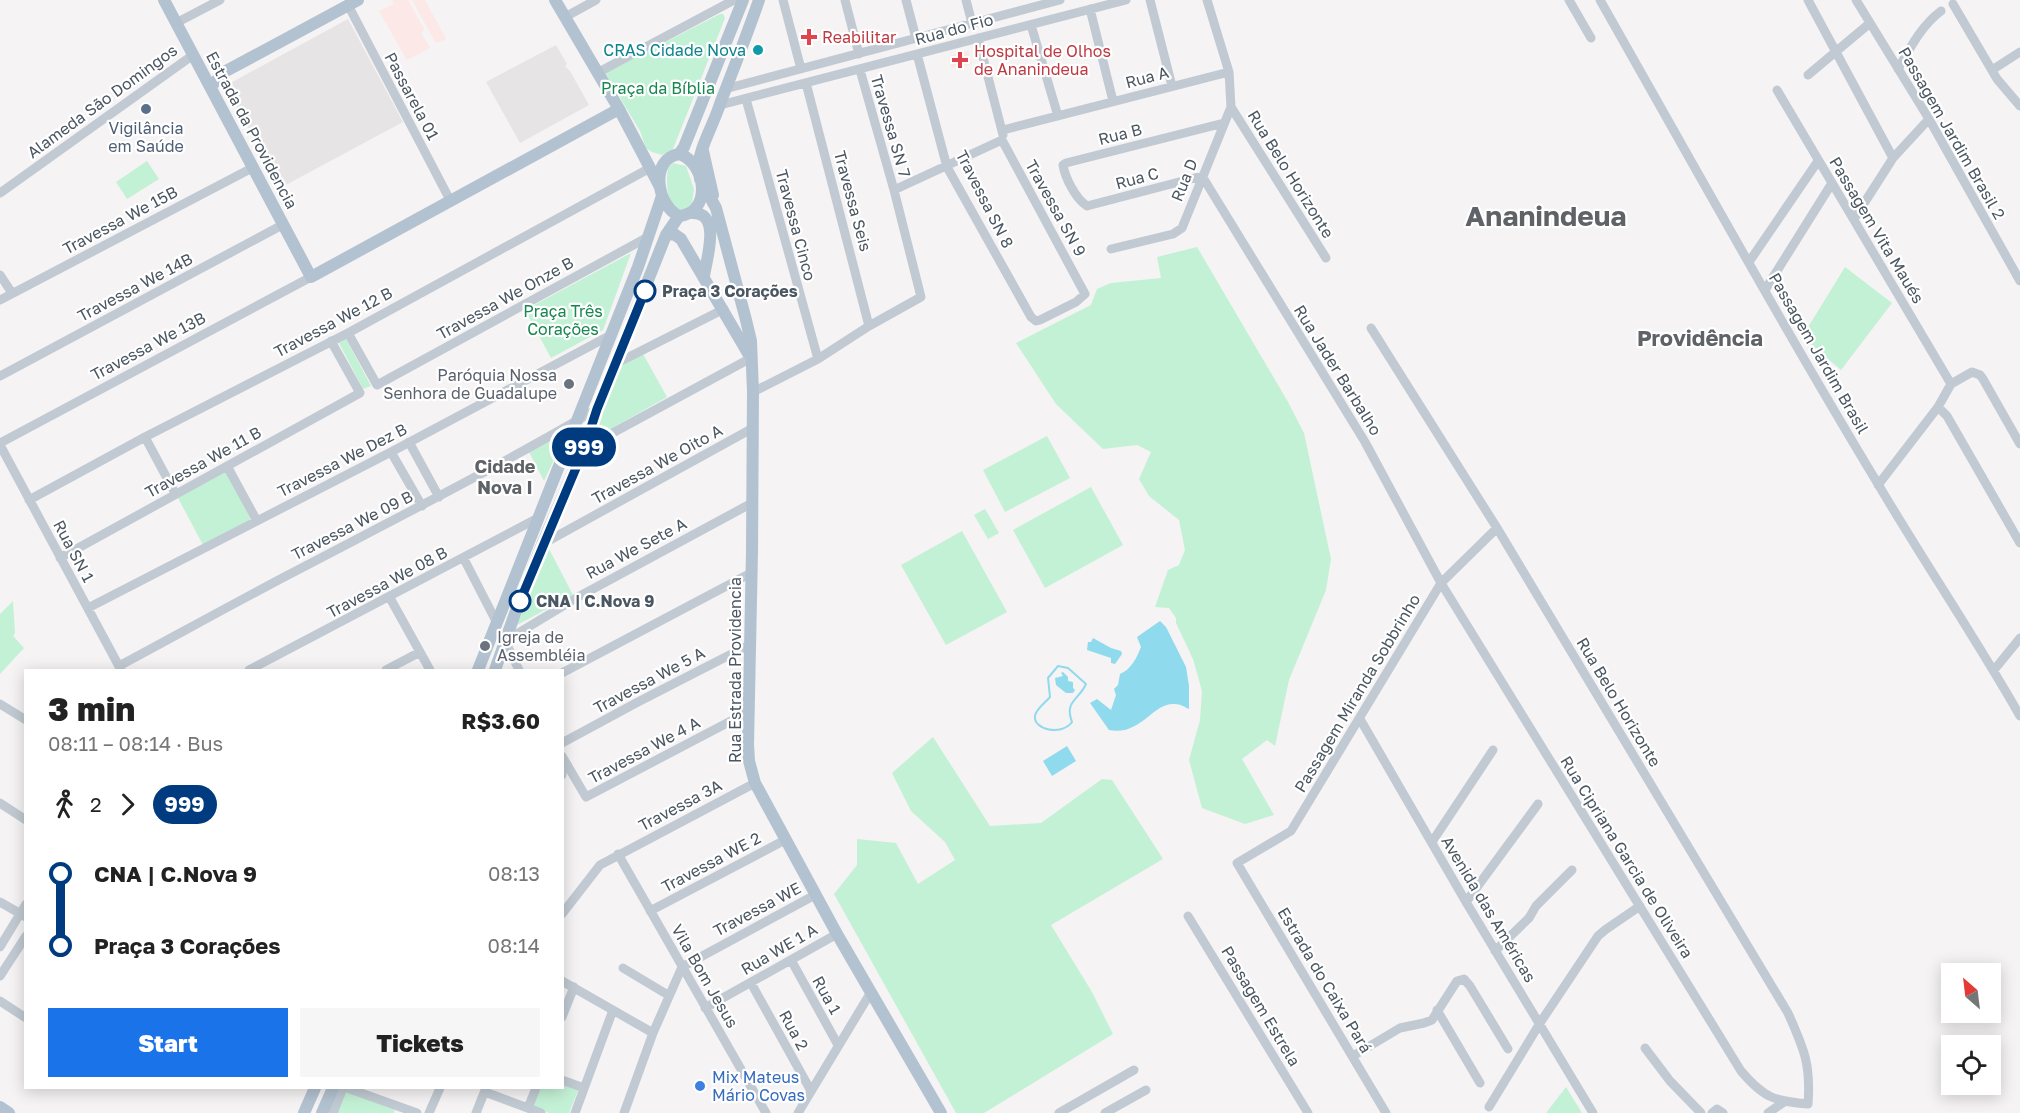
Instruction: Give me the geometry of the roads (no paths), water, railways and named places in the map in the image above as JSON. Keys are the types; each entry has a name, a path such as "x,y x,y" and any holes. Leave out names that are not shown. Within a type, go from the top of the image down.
{"main road":[{"name":"Estrada da Providencia","path":"164,0 311,277"},
{"path":"555,0 638,143 669,211 701,214 707,218 710,224 704,276"},
{"path":"478,669 648,237 661,191 660,172 672,156 684,147 743,0"},
{"path":"495,669 544,540 584,449 597,409 666,235 685,214 702,200 698,174 702,149 759,0"},
{"path":"210,87 226,71 353,3"},
{"path":"201,69 210,73 226,71"},
{"path":"713,75 721,74 726,84"},
{"name":"Travessa We 13B","path":"311,277 619,109"},
{"path":"698,112 703,118 713,121"},
{"path":"638,143 655,157 672,156 689,159 698,174"},
{"path":"702,149 716,208"},
{"name":"Rua Estrada Providencia","path":"698,174 716,208 751,341 753,428 749,761 755,783 785,840 941,1113"},
{"name":"Rua Estrada Providencia","path":"666,235 679,236 751,358"},
{"path":"496,627 505,641"},
{"path":"304,1113 315,1089"},
{"path":"322,1113 333,1089"},
{"path":"0,1107 9,1113"}],"street":[{"path":"176,23 220,0"},
{"path":"565,17 596,0"},
{"path":"597,73 734,0"},
{"path":"783,0 801,69"},
{"path":"845,0 859,54"},
{"path":"906,0 916,38"},
{"path":"966,0 972,23"},
{"name":"Rua do Fio","path":"726,84 801,69 859,54 1012,13 1028,4 1060,0"},
{"name":"Rua do Fio","path":"720,105 1126,0"},
{"path":"1149,0 1172,86"},
{"name":"Rua D","path":"1111,249 1173,234 1179,230 1231,107 1229,72 1207,0"},
{"path":"1569,0 1591,38"},
{"name":"Passagem Jardim Brasil","path":"1600,0 1878,485 1994,670 2020,716"},
{"path":"1808,0 1893,158"},
{"name":"Passagem Jardim Brasil 2","path":"1856,0 1929,119 2020,281"},
{"name":"Passarela 01","path":"353,3 450,200"},
{"path":"1953,4 1997,80 2020,106"},
{"path":"1090,9 1113,101"},
{"path":"1898,69 1917,36 1941,11"},
{"path":"1012,13 1010,22 1015,29"},
{"path":"995,17 1000,25 998,33"},
{"path":"1808,75 1870,23"},
{"path":"1031,24 1058,116"},
{"name":"Travessa SN 9","path":"978,38 1003,135 1085,294 1082,298 1046,318 1036,321 1031,317"},
{"path":"1992,70 2020,52"},
{"name":"Travessa SN 8","path":"917,54 947,166 1031,317"},
{"name":"Alameda São Domingos","path":"0,193 193,55"},
{"name":"Travessa SN 7","path":"860,70 921,297 869,326"},
{"name":"Rua A","path":"894,190 947,166 1003,135 1058,116 1229,72"},
{"name":"Travessa Seis","path":"806,83 869,326"},
{"name":"Passagem Vita Maués","path":"1777,90 1951,384"},
{"name":"Travessa Cinco","path":"746,99 818,359"},
{"name":"Rua Belo Horizonte","path":"1231,107 1326,258"},
{"path":"1854,219 1893,158 1929,119"},
{"name":"Rua B","path":"1080,201 1064,171 1066,163 1224,123"},
{"path":"1749,262 1818,160"},
{"name":"Travessa We 15B","path":"0,300 254,166"},
{"name":"Travessa We 12 B","path":"29,500 145,437 348,333 650,168"},
{"name":"Rua C","path":"1080,201 1087,206 1202,176"},
{"name":"Rua Jader Barbalho","path":"1202,176 1365,442 1441,583"},
{"path":"1765,290 1832,183"},
{"name":"Travessa We 14B","path":"0,376 284,224"},
{"name":"Travessa We Onze B","path":"348,333 376,385 648,237"},
{"path":"0,275 12,293"},
{"name":"Travessa We 13B","path":"0,444 311,277"},
{"path":"617,363 723,309"},
{"path":"753,392 818,359 869,326"},
{"name":"Rua Belo Horizonte","path":"1371,328 1497,528 1788,1013 1806,1054 1809,1078 1808,1104"},
{"name":"Travessa We Dez B","path":"88,608 391,452 609,336"},
{"name":"Travessa We 11 B","path":"60,558 360,393 331,341"},
{"path":"584,449 751,358"},
{"path":"1878,485 1938,407 1951,384 1972,372 1983,379 2020,444"},
{"path":"1938,407 1947,416 2020,543"},
{"name":"Travessa We 09 B","path":"120,668 278,581 439,497 597,409"},
{"name":"Travessa We Oito A","path":"544,540 548,541 753,428"},
{"path":"145,437 175,493"},
{"path":"409,442 439,497"},
{"name":"Rua SN 1","path":"0,444 120,668"},
{"path":"391,452 422,506"},
{"path":"227,466 257,521"},
{"name":"Rua We Sete A","path":"505,641 578,597 752,503"},
{"name":"Travessa We 08 B","path":"251,669 390,598 538,518"},
{"name":"Passagem Miranda Sobbrinho","path":"1237,863 1291,831 1441,583 1497,528"},
{"path":"464,559 496,627"},
{"path":"564,672 751,573"},
{"name":"Rua Cipriana Garcia de Oliveira","path":"1441,583 1741,1071 1760,1090 1779,1101 1808,1104"},
{"path":"390,598 429,669"},
{"path":"1994,670 2020,638"},
{"path":"505,641 519,669"},
{"name":"Travessa We 5 A","path":"564,742 751,645"},
{"path":"388,669 420,652"},
{"path":"0,704 24,719"},
{"name":"Travessa We 4 A","path":"564,759 586,797 748,712"},
{"name":"Avenida das Américas","path":"1360,719 1466,902 1593,1113"},
{"path":"1432,842 1493,750"},
{"name":"Travessa 3A","path":"564,911 600,865 755,783"},
{"path":"0,803 24,819"},
{"path":"1466,902 1538,804"},
{"name":"Travessa WE 2","path":"650,911 785,840"},
{"name":"Vila Bom Jesus","path":"618,854 766,1113"},
{"name":"Estrada do Caixa Pará","path":"1237,863 1386,1113"},
{"path":"1495,951 1529,918 1536,906 1572,870"},
{"name":"Travessa WE","path":"682,967 815,895"},
{"path":"0,902 22,916 0,946"},
{"path":"1489,1107 1540,1023 1598,936 1640,906"},
{"name":"Passagem Estrela","path":"1188,916 1308,1113"},
{"name":"Rua WE 1 A","path":"705,1008 837,934"},
{"path":"0,976 24,939"},
{"name":"Rua 1","path":"790,960 838,1045"},
{"path":"624,1113 668,995 682,967"},
{"path":"623,968 668,995"},
{"path":"1353,1056 1400,1028 1429,1022 1457,981 1465,979 1508,1049"},
{"path":"564,982 653,1033"},
{"name":"Rua 2","path":"751,983 811,1091"},
{"path":"564,1012 574,987"},
{"path":"798,1113 871,992"},
{"path":"0,1001 24,1017"},
{"path":"575,1113 613,1010"},
{"path":"1437,1010 1480,1083"},
{"path":"1645,1048 1670,1081 1701,1113"},
{"path":"1059,1113 1134,1070"},
{"path":"564,1081 584,1088"},
{"path":"333,1113 345,1089"},
{"path":"348,1089 417,1113"},
{"path":"429,1113 440,1089"},
{"path":"528,1108 536,1089"},
{"path":"476,1113 486,1090 541,1113"},
{"path":"1105,1113 1146,1090"},
{"path":"1767,1113 1784,1102"},
{"path":"1808,1104 1813,1113"},
{"path":"1712,1113 1717,1109 1723,1113"}],"water":[{"path":"1160,621 1166,627 1186,667 1189,709 1177,704 1167,705 1130,728 1120,731 1109,730 1090,703 1097,699 1111,710 1116,695 1114,689 1118,685 1120,674 1130,666 1141,647 1137,637"},
{"path":"1093,638 1121,651 1122,654 1115,664 1111,663 1111,658 1087,650 1088,642 1091,642"},
{"path":"1063,672 1068,677 1068,681 1073,682 1075,690 1073,693 1066,693 1056,685 1055,678 1063,676 1061,673"},
{"path":"1067,746 1076,761 1052,776 1043,761"}],"waterway":[{"path":"1058,666 1068,668 1086,684 1071,705 1072,722 1062,729 1049,730 1039,725 1035,716 1039,708 1050,697 1048,678 1058,666"}],"place":[{"name":"Reabilitar","path":"809,37"},
{"name":"CRAS Cidade Nova","path":"758,50"},
{"name":"Hospital de Olhos de Ananindeua","path":"960,60"},
{"name":"Vigilância em Saúde","path":"146,109"},
{"name":"Praça 3 Corações","path":"645,291"},
{"name":"Paróquia Nossa Senhora de Guadalupe","path":"569,384"},
{"name":"CNA | C.Nova 9","path":"520,601"},
{"name":"Igreja de Assembléia","path":"485,646"},
{"name":"Mix Mateus Mário Covas","path":"700,1086"}],"district":[{"name":"Ananindeua","path":"1546,215"},
{"name":"Providência","path":"1700,337"},
{"name":"Cidade Nova I","path":"505,476"}],"park label":[{"name":"Praça da Bíblia","path":"658,88"},
{"name":"Praça Três Corações","path":"563,320"}]}
